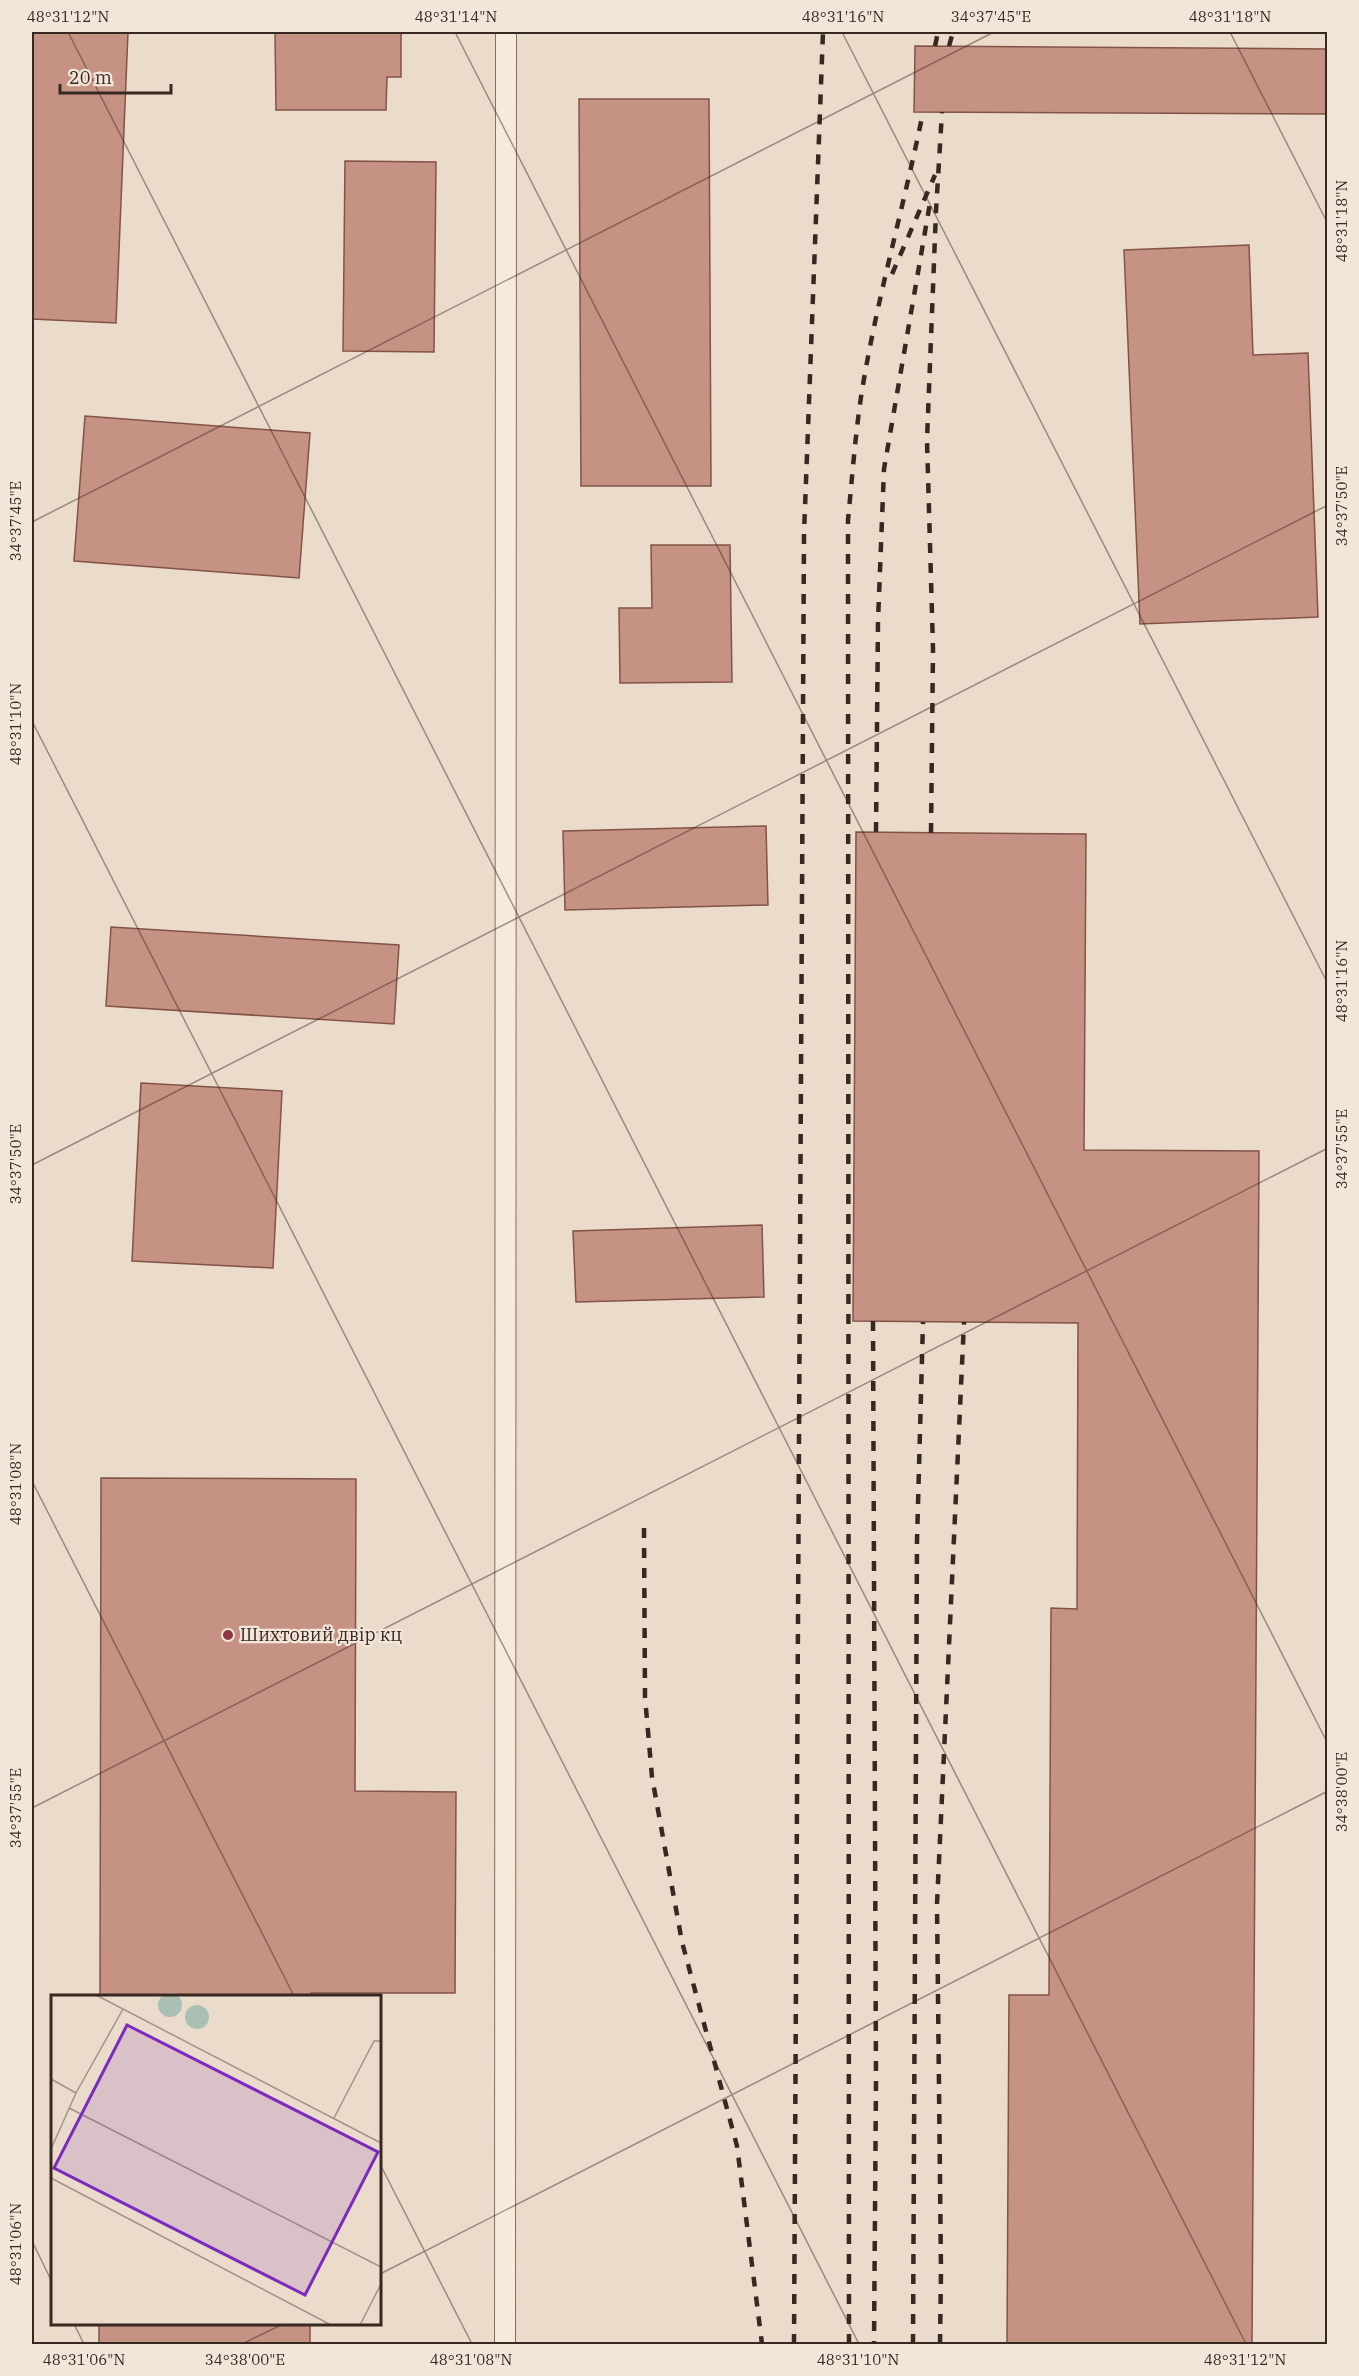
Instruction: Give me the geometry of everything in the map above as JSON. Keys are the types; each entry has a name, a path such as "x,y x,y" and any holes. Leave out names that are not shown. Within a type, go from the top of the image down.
{"lane":[{"path":"505,2344 506,32"}],"building":[{"path":"32,32 128,32 116,323 32,319"},
{"path":"275,32 401,32 401,77 387,77 386,110 276,110"},
{"path":"915,46 1328,49 1328,114 914,112"},
{"path":"579,99 709,99 711,486 581,486"},
{"path":"345,161 436,162 434,352 343,351"},
{"path":"1249,245 1253,355 1308,353 1318,617 1140,624 1124,250"},
{"path":"85,416 310,433 299,578 74,561"},
{"path":"651,545 730,545 732,682 620,683 619,608 652,608"},
{"path":"766,826 768,905 565,910 563,831"},
{"path":"856,832 1086,834 1084,1150 1259,1151 1252,2344 1007,2344 1009,1995 1049,1995 1051,1608 1077,1609 1078,1323 853,1321"},
{"path":"111,927 399,945 394,1024 106,1006"},
{"path":"141,1083 282,1091 273,1268 132,1261"},
{"path":"762,1225 764,1297 576,1302 573,1231"},
{"name":"Шихтовий двір кц","path":"101,1478 356,1479 355,1791 456,1792 455,1993 100,1995"},
{"path":"99,2325 310,2325 310,2344 99,2344"}],"railway":[{"path":"794,2344 804,534 823,32"},
{"path":"935,46 938,32"},
{"path":"949,46 953,32"},
{"path":"849,2344 848,520 857,428 867,361 923,112"},
{"path":"931,833 933,649 927,440 942,112"},
{"path":"892,274 935,175"},
{"path":"876,832 878,621 884,469 930,203"},
{"path":"873,1321 876,2080 874,2344"},
{"path":"913,2344 917,1541 923,1322"},
{"path":"940,2344 937,1904 964,1322"},
{"path":"644,1528 645,1697 652,1777 682,1942 737,2146 762,2344"}],"place":[{"name":"Шихтовий двір кц","path":"228,1635"}]}
